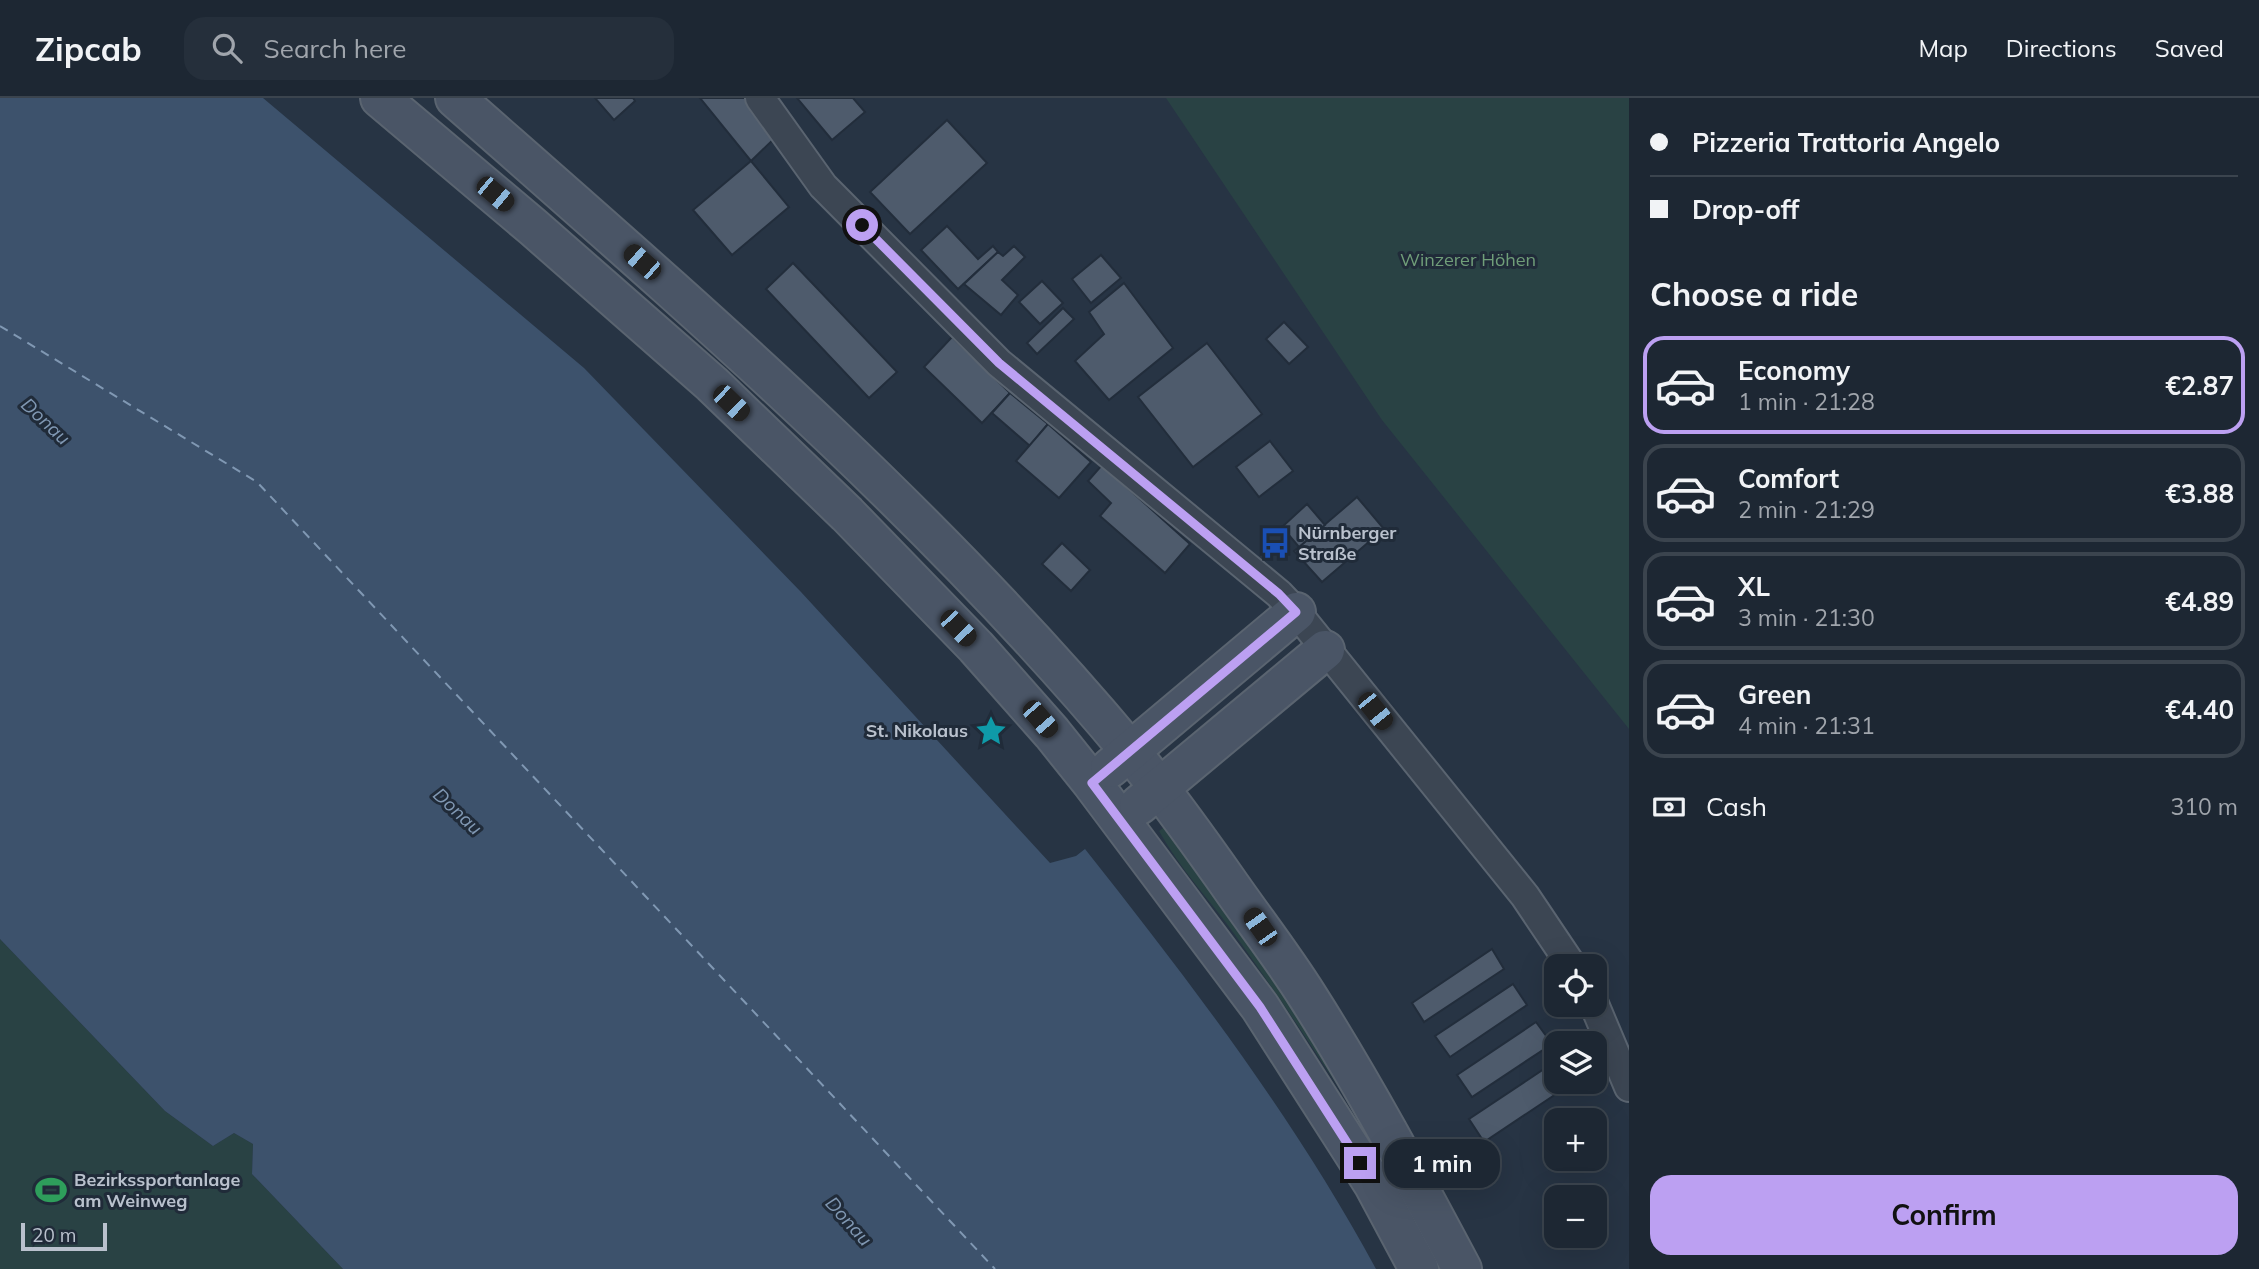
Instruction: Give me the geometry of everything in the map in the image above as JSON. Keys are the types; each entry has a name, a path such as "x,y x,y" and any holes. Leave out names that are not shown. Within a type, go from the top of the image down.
{"main road":[{"path":"380,98 533,227 712,384 848,514 976,647 1092,783 1260,1007 1374,1185 1419,1269"},
{"path":"455,98 704,317 888,490 1024,628 1130,751 1306,993 1385,1125 1462,1269"},
{"path":"1092,783 1296,612"},
{"path":"1121,820 1325,650"}],"street":[{"path":"760,98 823,186 999,363 1279,594 1296,612 1525,896 1564,954"},
{"path":"1599,1017 1629,1087"}],"green space":[{"name":"Winzerer Höhen","path":"1166,98 1629,98 1629,729 1382,420"},
{"path":"1171,822 1274,966 1378,1149 1272,988 1167,845 1159,831"},
{"path":"0,939 165,1111 213,1146 234,1133 253,1144 252,1174 343,1269 0,1269"}],"water":[{"name":"Donau","path":"0,98 263,98 584,368 801,592 1050,863 1076,856 1085,849 1240,1053 1345,1213 1376,1269 343,1269 252,1174 253,1144 234,1133 213,1146 165,1111 0,939"}],"building":[{"path":"595,98 633,98 635,101 614,120"},
{"path":"700,98 749,98 778,135 751,161"},
{"path":"797,98 853,98 865,112 832,140"},
{"path":"947,120 987,163 910,234 870,192"},
{"path":"751,161 789,207 732,255 693,210"},
{"path":"947,226 978,259 993,246 998,252 958,289 921,250"},
{"path":"1014,246 1025,257 1002,280 1018,295 1001,315 964,284 998,252 1003,256"},
{"path":"1101,255 1121,278 1091,303 1072,279"},
{"path":"793,263 897,372 869,398 766,289"},
{"path":"1042,281 1063,303 1040,324 1019,302"},
{"path":"1124,283 1173,348 1109,400 1075,361 1104,334 1089,312"},
{"path":"1063,308 1074,319 1037,354 1027,343"},
{"path":"1284,322 1308,347 1289,364 1266,339"},
{"path":"952,337 1010,393 982,423 924,367"},
{"path":"1207,343 1262,414 1193,467 1138,397"},
{"path":"1010,393 1048,424 1030,446 992,413"},
{"path":"1048,424 1091,462 1059,498 1016,461"},
{"path":"1270,441 1293,471 1259,497 1236,467"},
{"path":"1102,465 1190,544 1165,573 1100,516 1111,503 1088,481"},
{"path":"1357,497 1384,529 1322,582 1294,551"},
{"path":"1307,504 1325,525 1299,547 1282,527"},
{"path":"1062,543 1090,570 1071,591 1042,564"},
{"path":"1492,949 1504,969 1424,1022 1412,1003"},
{"path":"1513,984 1527,1005 1450,1057 1435,1036"},
{"path":"1536,1022 1544,1033 1544,1049 1472,1097 1457,1075"},
{"path":"1544,1069 1544,1094 1556,1094 1484,1142 1469,1119"}],"ferry route":[{"path":"0,326 257,482 995,1269"}],"place":[{"name":"Nürnberger Straße","path":"1275,543"},
{"name":"St. Nikolaus","path":"991,731"},
{"name":"Bezirkssportanlage am Weinweg","path":"51,1190"}],"route":[{"path":"862,225 999,363 1279,594 1296,612 1092,783 1260,1007 1360,1163"}]}
